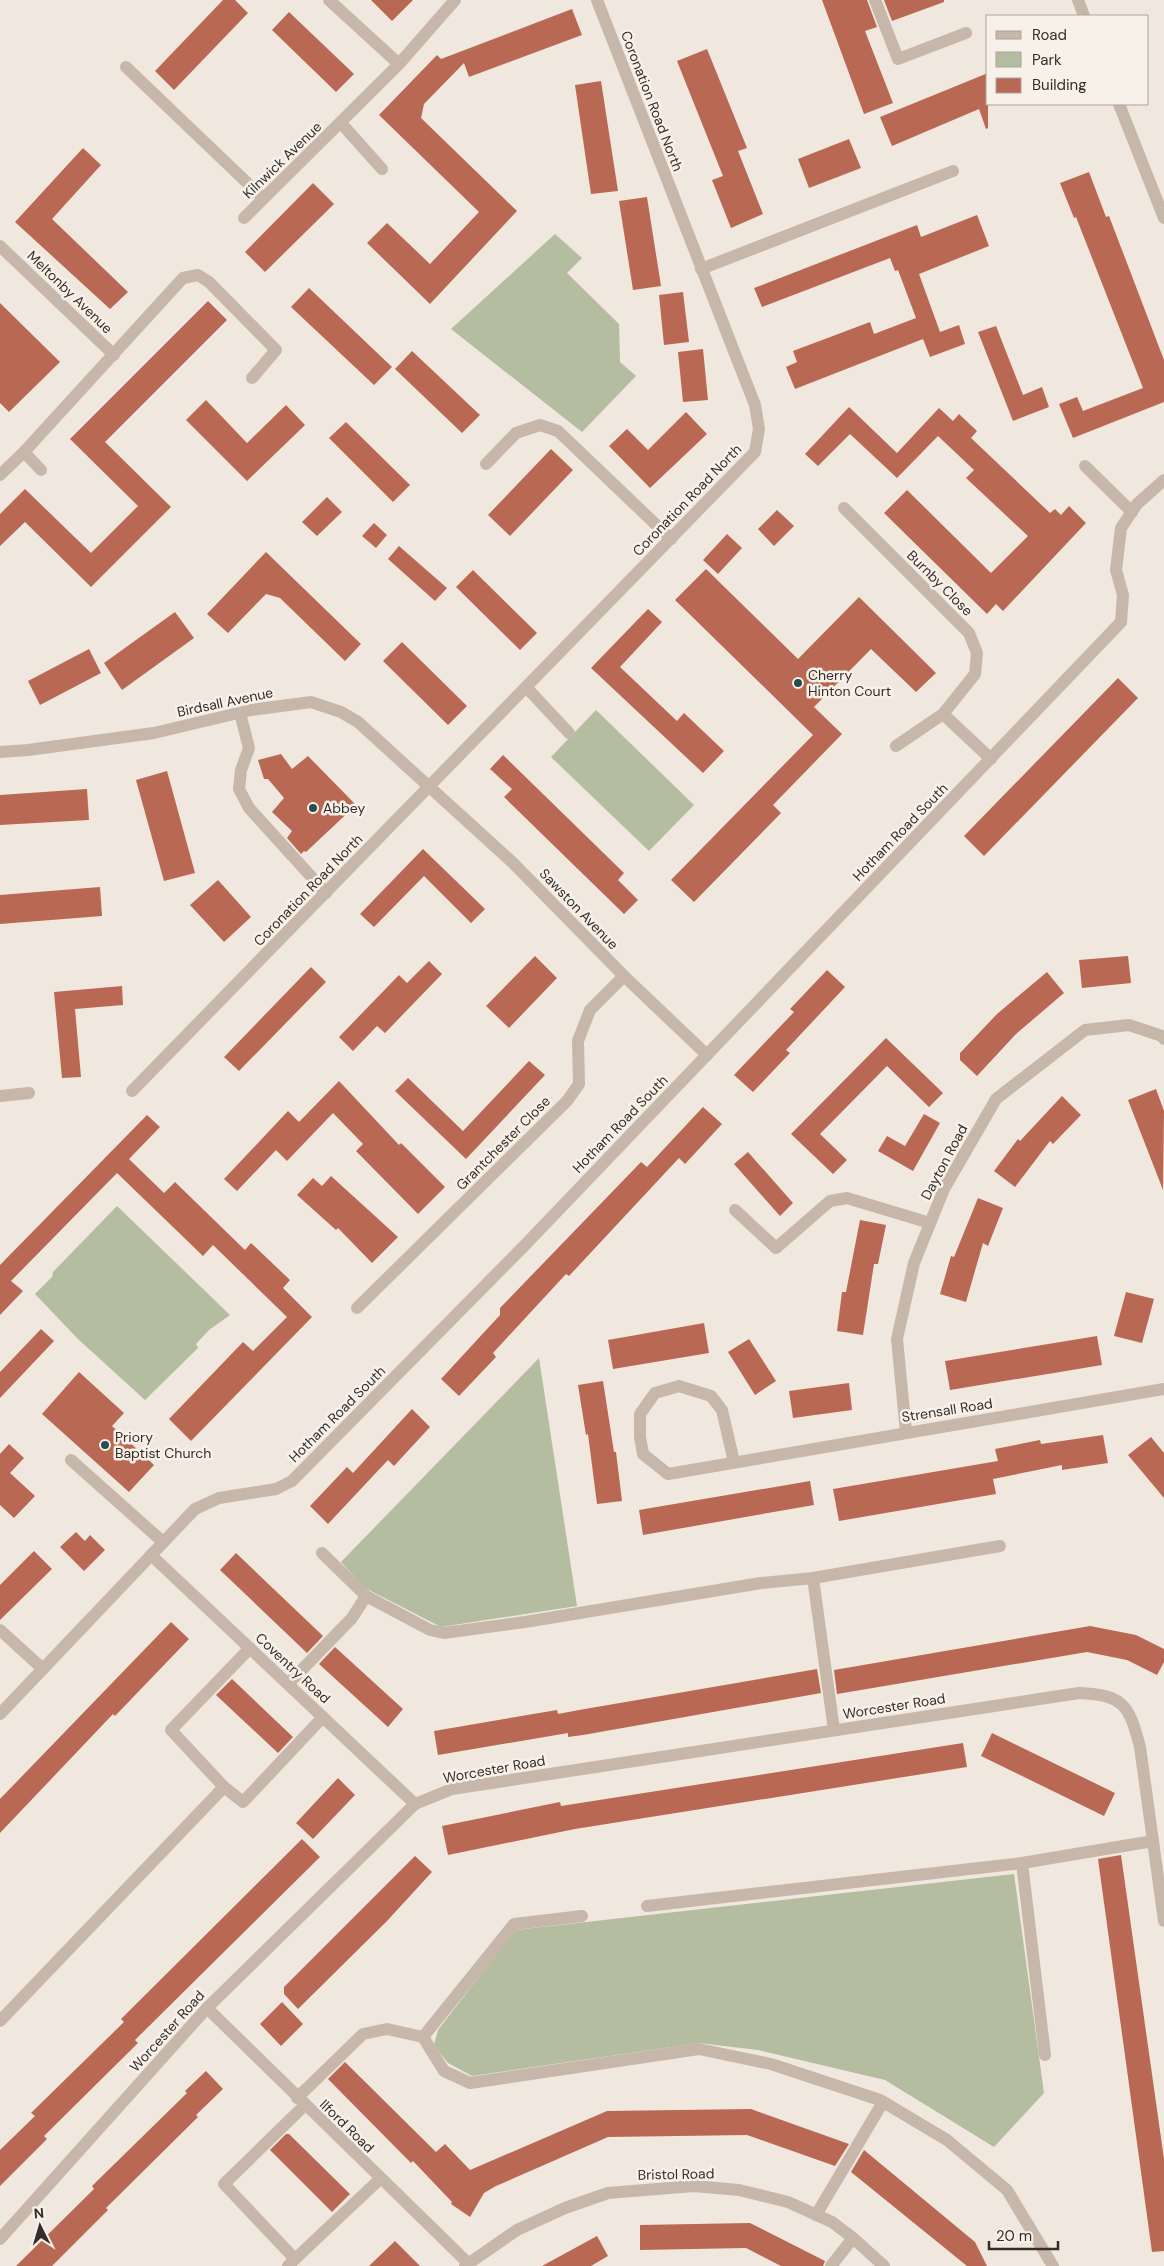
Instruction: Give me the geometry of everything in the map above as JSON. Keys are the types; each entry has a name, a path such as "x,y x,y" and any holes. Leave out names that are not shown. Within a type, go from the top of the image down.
{"street":[{"path":"329,0 398,64"},
{"name":"Kilnwick Avenue","path":"244,218 341,123 398,64 455,0"},
{"name":"Coronation Road North","path":"132,1091 755,452 759,428 756,405 597,0"},
{"path":"875,0 898,59 966,33"},
{"path":"1078,0 1084,15"},
{"path":"126,67 263,198"},
{"path":"1119,105 1164,218"},
{"name":"Kilnwick Avenue","path":"341,123 382,169"},
{"path":"701,269 953,171"},
{"name":"Meltonby Avenue","path":"2,251 114,356"},
{"name":"Meltonby Avenue","path":"0,475 114,356 183,278 198,275 209,282 276,350 252,378"},
{"path":"486,464 516,433 540,425 558,431 671,538"},
{"path":"24,452 41,470"},
{"path":"1086,466 1132,512"},
{"name":"Hotham Road South","path":"0,1714 196,1509 219,1498 276,1489 292,1481 526,1244 1121,622 1123,596 1116,570 1121,528 1137,504 1164,480"},
{"name":"Burnby Close","path":"844,508 969,633 977,653 976,674 943,714 896,746"},
{"path":"527,688 569,733"},
{"name":"Birdsall Avenue","path":"0,752 154,733 240,713 311,702 341,712 358,722 429,786"},
{"path":"240,713 249,748 241,770 239,788 250,808 326,893"},
{"path":"943,714 991,759"},
{"name":"Sawston Avenue","path":"429,786 512,862 624,976 707,1055"},
{"name":"Grantchester Close","path":"357,1308 567,1100 579,1084 578,1041 590,1010 624,976"},
{"name":"Dayton Road","path":"906,1432 897,1339 914,1263 944,1189 996,1100 1085,1030 1129,1025 1162,1036 1164,1039"},
{"path":"0,1096 28,1093"},
{"path":"735,1210 776,1248 830,1201 840,1197 930,1222"},
{"name":"Strensall Road","path":"734,1462 722,1410 711,1396 679,1386 655,1393 640,1414 640,1437 643,1454 668,1474 1164,1389"},
{"path":"71,1460 163,1542"},
{"path":"322,1553 366,1596 430,1630 444,1633 525,1622 761,1583 812,1578 1000,1546"},
{"name":"Coventry Road","path":"152,1555 415,1804"},
{"path":"812,1578 834,1730"},
{"path":"288,1684 352,1618 366,1596"},
{"path":"0,1630 43,1669"},
{"path":"250,1648 171,1730 224,1787 243,1802 323,1717"},
{"name":"Worcester Road","path":"0,2239 207,2008 415,1804 452,1789 1079,1693 1102,1694 1115,1698 1128,1713 1139,1741 1153,1841"},
{"path":"0,2021 224,1787"},
{"path":"647,1906 1022,1863 1153,1841 1164,1921"},
{"path":"1022,1863 1045,2055"},
{"path":"423,2037 514,1924 582,1916"},
{"name":"Ilford Road","path":"207,2008 467,2264"},
{"path":"380,2179 292,2263 224,2184 363,2034 387,2029 423,2037 444,2071 470,2083 699,2049 770,2064 884,2102 947,2140 1007,2190 1053,2266"},
{"path":"816,2215 884,2102"},
{"name":"Bristol Road","path":"467,2264 517,2230 565,2208 608,2193 694,2186 740,2190 788,2202 832,2222 854,2238 884,2266"},
{"path":"831,2266 854,2238"}],"green space":[{"path":"555,234 582,258 567,273 619,324 620,362 636,376 582,432 451,329"},
{"path":"596,710 694,805 649,851 551,757"},
{"path":"117,1206 230,1315 209,1330 196,1344 198,1348 145,1400 78,1339 35,1294 52,1277 53,1272"},
{"path":"539,1358 577,1606 441,1627 365,1588 341,1562"},
{"path":"1014,1874 1044,2093 994,2147 885,2080 758,2050 699,2043 472,2076 448,2063 434,2045 438,2030 515,1930"}],"building":[{"path":"223,0 235,0 248,13 174,90 155,71"},
{"path":"371,0 413,0 392,21"},
{"path":"822,0 867,0 877,27 865,31 893,103 864,114"},
{"path":"884,0 944,0 944,2 892,21"},
{"path":"572,9 582,35 469,77 464,63 424,104 421,118 517,211 430,304 367,243 387,223 430,264 479,212 379,115 437,55 441,59"},
{"path":"289,12 354,74 336,92 272,30"},
{"path":"707,49 747,148 738,151 763,214 731,228 712,180 723,176 677,61"},
{"path":"986,74 988,128 986,129 979,109 892,146 880,117"},
{"path":"601,81 618,191 591,194 575,85"},
{"path":"849,139 861,168 809,188 798,159"},
{"path":"83,148 101,165 52,219 128,292 110,309 15,222"},
{"path":"1089,172 1106,217 1109,216 1164,360 1164,402 1073,438 1059,404 1077,397 1083,411 1143,388 1076,217 1074,218 1060,183"},
{"path":"313,183 334,204 265,272 245,252"},
{"path":"647,197 661,286 633,290 619,201"},
{"path":"977,215 989,246 919,274 940,332 959,325 965,344 930,357 923,339 795,389 786,367 797,362 793,351 870,322 874,334 916,318 898,270 895,271 890,258 762,307 754,288 917,225 921,237"},
{"path":"309,288 392,367 374,385 291,307"},
{"path":"683,292 689,342 664,345 659,295"},
{"path":"208,301 227,320 105,442 171,507 91,587 25,522 0,546 0,514 25,489 91,553 138,506 70,439"},
{"path":"0,303 60,362 9,412 0,403"},
{"path":"996,326 1023,395 1042,387 1049,407 1013,421 978,332"},
{"path":"703,349 708,400 683,402 678,352"},
{"path":"412,351 480,415 462,433 395,369"},
{"path":"206,400 247,443 286,405 305,425 247,481 186,420"},
{"path":"849,407 897,453 939,408 953,421 959,414 977,431 971,438 1050,513 1055,509 1061,515 1069,506 1086,523 1003,611 996,604 987,614 884,513 907,490 991,573 1028,536 966,478 974,470 938,436 897,478 850,434 818,466 805,454"},
{"path":"686,412 707,434 650,488 609,446 627,429 648,450"},
{"path":"346,422 410,485 393,502 329,438"},
{"path":"551,449 573,470 510,536 488,515"},
{"path":"327,497 342,512 317,536 302,522"},
{"path":"777,510 794,526 774,546 758,529"},
{"path":"374,523 387,535 376,548 362,536"},
{"path":"727,534 742,548 718,574 703,560"},
{"path":"399,546 447,588 435,601 388,559"},
{"path":"266,552 361,644 345,661 280,598 266,594 228,633 207,614"},
{"name":"Cherry Hinton Court","path":"706,569 798,659 859,597 936,673 916,692 871,649 814,707 842,734 773,805 781,813 694,902 671,880 813,735 675,600"},
{"path":"473,570 537,633 520,650 456,587"},
{"path":"648,609 662,622 620,667 677,721 684,713 724,751 703,773 591,668"},
{"path":"175,612 194,638 122,690 104,663"},
{"path":"402,642 467,706 448,725 383,661"},
{"path":"89,649 101,673 40,705 28,681"},
{"path":"1118,678 1138,698 984,856 964,836"},
{"name":"Abbey","path":"281,754 292,769 308,756 356,805 306,852 304,851 301,854 287,838 292,831 272,812 284,798 268,779 264,779 258,760"},
{"path":"503,755 624,873 618,880 638,900 624,914 504,797 512,789 490,769"},
{"path":"167,771 195,873 164,881 136,780"},
{"path":"87,789 89,820 0,825 0,795"},
{"path":"423,849 485,909 471,923 424,876 374,927 360,914"},
{"path":"218,880 251,917 224,942 190,905"},
{"path":"100,887 102,916 0,924 0,895"},
{"path":"535,956 557,978 509,1028 486,1006"},
{"path":"1128,956 1131,983 1082,988 1079,960"},
{"path":"429,961 442,974 385,1033 377,1026 353,1051 339,1037 399,975 407,983"},
{"path":"311,967 326,982 239,1071 224,1057"},
{"path":"827,970 845,987 786,1050 790,1053 753,1092 734,1075 794,1012 790,1009"},
{"path":"1047,972 1064,993 1016,1034 977,1076 960,1060 960,1053 997,1014"},
{"path":"122,986 123,1005 75,1009 81,1077 62,1078 54,992"},
{"path":"886,1038 943,1093 929,1107 887,1066 820,1134 847,1160 833,1174 791,1134"},
{"path":"529,1061 545,1075 466,1159 395,1091 408,1078 463,1131"},
{"path":"339,1081 399,1145 401,1143 445,1187 418,1214 356,1151 363,1144 333,1113 287,1161 276,1150 237,1191 224,1179 288,1111 299,1122"},
{"path":"1156,1089 1164,1111 1163,1190 1128,1100"},
{"path":"1062,1096 1081,1115 1053,1144 1050,1141 1015,1187 994,1171 1018,1139 1020,1141"},
{"path":"703,1107 722,1124 685,1164 679,1158 569,1276 566,1274 493,1353 496,1357 459,1396 441,1379 500,1315 500,1308 641,1162 647,1167"},
{"path":"924,1114 940,1123 913,1171 878,1151 887,1136 905,1146"},
{"path":"147,1115 160,1127 129,1159 164,1193 175,1182 245,1250 251,1243 290,1280 283,1288 312,1317 191,1441 169,1419 243,1342 253,1351 287,1317 213,1245 203,1256 117,1173 11,1281 23,1291 0,1315 0,1265"},
{"path":"748,1152 793,1203 780,1216 734,1164"},
{"path":"331,1176 398,1237 372,1263 338,1228 336,1230 297,1195 313,1178 322,1186"},
{"path":"978,1198 1003,1208 988,1246 983,1243 966,1302 940,1294 951,1256 954,1257"},
{"path":"860,1220 886,1225 878,1264 874,1264 863,1335 837,1331 842,1292 846,1292"},
{"path":"1126,1292 1154,1299 1142,1343 1114,1336"},
{"path":"704,1323 709,1353 613,1369 608,1340"},
{"path":"41,1329 54,1341 0,1398 0,1372"},
{"path":"1097,1336 1102,1365 950,1390 945,1361"},
{"path":"749,1339 776,1381 755,1395 728,1352"},
{"name":"Priory Baptist Church","path":"79,1372 124,1413 112,1426 154,1465 129,1492 42,1414"},
{"path":"603,1381 614,1452 616,1452 622,1501 597,1504 588,1434 586,1435 578,1385"},
{"path":"849,1383 852,1410 793,1418 789,1391"},
{"path":"412,1409 430,1427 394,1466 388,1460 328,1524 310,1506 347,1467 353,1473"},
{"path":"1103,1435 1108,1463 1062,1470 1062,1465 993,1479 996,1494 839,1521 833,1489 998,1461 995,1449 1040,1440 1041,1444"},
{"path":"1151,1437 1164,1453 1164,1498 1128,1455"},
{"path":"9,1444 24,1458 10,1473 35,1496 14,1518 0,1505 0,1454"},
{"path":"810,1481 814,1505 643,1535 639,1510"},
{"path":"76,1532 85,1541 90,1535 105,1550 84,1571 60,1547"},
{"path":"34,1551 52,1569 0,1620 0,1585"},
{"path":"236,1553 323,1636 307,1653 220,1570"},
{"path":"171,1622 189,1639 115,1716 113,1714 0,1833 0,1799"},
{"path":"1090,1626 1136,1635 1164,1649 1164,1662 1157,1675 1127,1660 1087,1652 837,1694 834,1670"},
{"path":"335,1647 403,1709 388,1727 319,1664"},
{"path":"817,1669 821,1693 583,1735 568,1737 568,1733 438,1755 434,1731 557,1710 558,1714"},
{"path":"232,1679 293,1737 278,1753 216,1695"},
{"path":"992,1733 1115,1793 1104,1816 981,1756"},
{"path":"963,1743 967,1767 575,1829 448,1855 442,1826 560,1802 561,1806"},
{"path":"338,1778 355,1795 313,1839 296,1823"},
{"path":"302,1839 320,1857 135,2040 138,2043 44,2136 47,2139 0,2186 0,2150 35,2116 31,2113 124,2022 121,2019"},
{"path":"1121,1855 1164,2159 1164,2251 1152,2252 1098,1859"},
{"path":"415,1856 432,1872 387,1921 298,2009 284,1994 284,1987"},
{"path":"282,2002 303,2024 281,2046 260,2024"},
{"path":"345,2062 436,2152 445,2144 470,2170 607,2111 751,2109 849,2144 835,2166 747,2135 608,2137 496,2186 484,2193 470,2217 451,2204 452,2202 413,2161 411,2163 328,2079"},
{"path":"206,2071 223,2089 196,2115 198,2117 106,2208 108,2210 52,2266 16,2266 94,2189 92,2186 187,2093 185,2091"},
{"path":"286,2134 289,2134 350,2194 332,2212 270,2150"},
{"path":"864,2150 975,2242 987,2266 967,2266 851,2172"},
{"path":"750,2223 825,2261 823,2266 781,2266 746,2248 640,2250 640,2225"},
{"path":"597,2236 608,2256 591,2266 542,2266"},
{"path":"395,2241 420,2266 369,2266"}],"place":[{"name":"Cherry Hinton Court","path":"798,683"},
{"name":"Abbey","path":"313,808"},
{"name":"Priory Baptist Church","path":"105,1445"}]}
